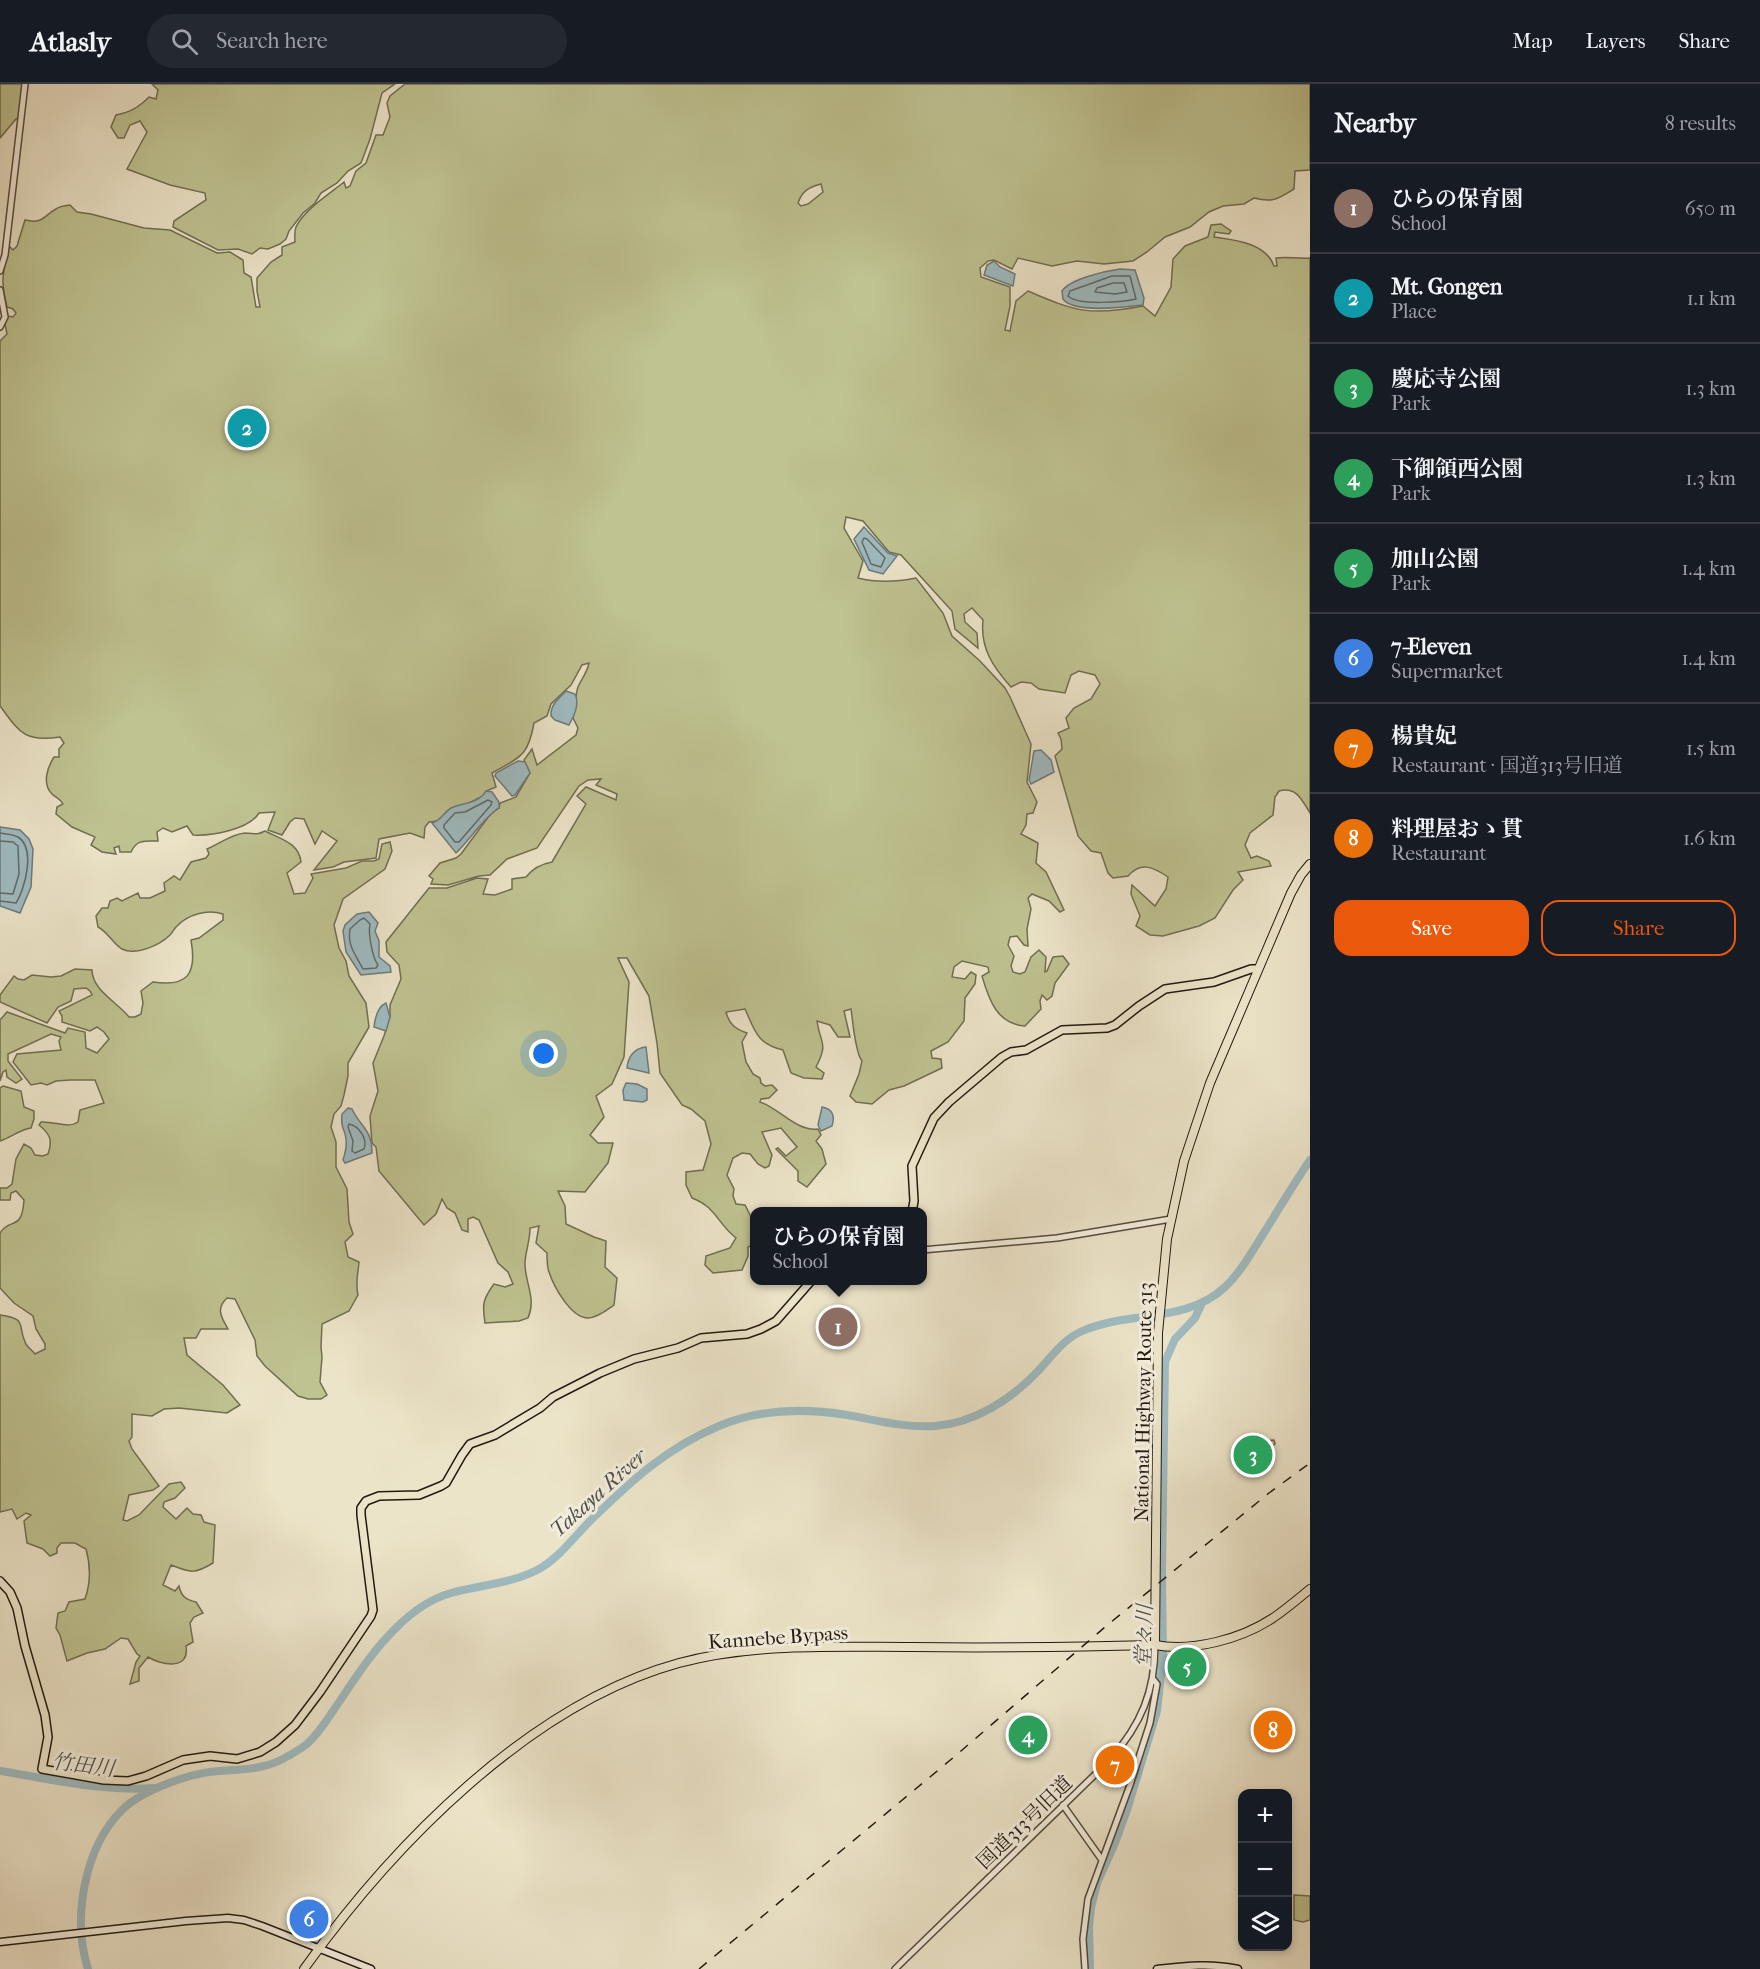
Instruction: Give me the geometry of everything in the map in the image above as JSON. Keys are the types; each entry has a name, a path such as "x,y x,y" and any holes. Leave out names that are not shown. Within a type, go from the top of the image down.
{"highway":[{"name":"National Highway Route 313","path":"1161,1645 1158,1330 1171,1219 1184,1161 1210,1083 1291,893 1301,874 1310,864"},
{"path":"1161,1645 1210,1638 1247,1626 1268,1616 1310,1582"},
{"path":"1161,1645 1187,1647 1237,1635 1271,1619 1310,1589"},
{"name":"Kannebe Bypass","path":"304,1969 375,1880 414,1837 502,1757 527,1738 595,1696 660,1669 713,1656 790,1648 1019,1648 1161,1645"}],"main road":[{"path":"913,1207 912,1166 934,1118 949,1102 1002,1057 1011,1052 1026,1050 1062,1030 1115,1026 1139,1006 1165,989 1214,982 1251,969 1258,969"},
{"path":"0,1581 10,1592 17,1608 45,1715 48,1737 42,1769 104,1780 128,1781 183,1760 210,1756 245,1758 276,1743 295,1725 371,1616 373,1610 361,1515 361,1508 366,1501 379,1496 419,1495 441,1486 446,1483 470,1444 495,1435 540,1408 553,1397 600,1372 633,1359 681,1347 701,1338 747,1334 761,1329 776,1321 808,1285"},
{"path":"0,1942 228,1918 253,1923 371,1969"},
{"path":"1157,1969 1218,1965 1238,1969"}],"street":[{"path":"0,271 6,245 25,84"},
{"path":"0,290 5,317 0,327"},
{"path":"927,1250 1057,1238 1171,1219"},
{"name":"国道313号旧道","path":"895,1969 1110,1760 1129,1738 1143,1711 1161,1645"},
{"path":"1086,1969 1083,1940 1085,1914 1150,1724 1157,1684 1153,1679"},
{"path":"1063,1805 1102,1860"}],"green space":[{"path":"0,84 22,84 19,118 0,138"},
{"path":"152,84 395,84 382,93 361,163 321,193 315,203 303,213 289,231 286,239 268,249 260,248 252,254 238,249 218,250 173,227 174,221 206,200 205,193 170,185 127,169 147,132 140,121 130,125 124,138 118,138 111,127 116,115 134,109 149,97 156,99 158,90"},
{"path":"405,84 1310,84 1310,170 1295,171 1294,189 1284,195 1271,200 1254,198 1244,204 1223,206 1209,212 1190,227 1165,237 1133,261 1104,264 1077,261 1052,266 1018,258 1012,269 994,260 988,261 980,268 981,277 1010,287 1010,306 1005,330 1010,331 1016,301 1028,291 1072,308 1110,311 1143,306 1155,316 1171,287 1173,259 1185,246 1208,237 1211,225 1221,224 1231,231 1229,234 1215,232 1214,237 1249,244 1264,252 1274,266 1277,266 1276,258 1310,258 1310,813 1294,792 1279,791 1275,797 1273,815 1250,833 1245,845 1251,858 1257,856 1269,861 1271,866 1238,872 1243,880 1233,890 1215,918 1199,926 1163,936 1150,935 1136,926 1140,916 1131,894 1132,885 1155,906 1166,889 1168,877 1147,867 1138,868 1128,876 1113,878 1108,873 1101,853 1091,851 1078,836 1055,756 1062,749 1058,733 1069,728 1066,718 1074,708 1091,699 1100,684 1095,675 1079,671 1071,675 1065,693 1039,689 1031,683 1021,682 1011,687 989,656 984,639 983,620 972,608 964,614 965,622 977,633 978,648 955,629 952,611 901,555 889,552 863,521 846,517 844,528 863,561 858,578 887,581 916,578 943,613 952,636 980,661 1005,688 1010,697 1031,744 1027,782 1037,802 1033,813 1027,814 1026,825 1021,834 1038,843 1036,863 1046,872 1064,910 1060,912 1049,901 1032,894 1028,898 1031,909 1027,929 1028,946 1024,945 1017,936 1010,937 1008,945 1014,956 1011,966 1013,972 1020,974 1025,972 1031,957 1039,950 1046,957 1045,972 1053,957 1063,956 1069,964 1055,983 1052,996 1047,1000 1042,995 1041,1009 1025,1026 1007,1021 991,1002 982,976 989,972 988,967 962,961 954,967 952,977 965,979 971,972 976,975 975,984 965,998 964,1021 948,1042 931,1051 932,1058 941,1059 942,1068 904,1086 889,1090 872,1104 856,1102 850,1096 862,1061 856,1044 851,1009 844,1011 850,1037 838,1037 830,1025 817,1021 823,1048 816,1067 824,1073 822,1079 804,1078 791,1073 783,1050 768,1044 758,1036 745,1009 726,1012 733,1026 747,1033 742,1042 746,1062 753,1074 760,1078 761,1083 765,1086 772,1085 777,1090 769,1098 761,1099 760,1102 803,1127 818,1129 821,1135 816,1141 822,1149 826,1164 807,1187 798,1181 798,1171 776,1149 778,1148 786,1156 797,1147 781,1128 762,1132 772,1155 769,1166 765,1168 758,1164 750,1154 742,1153 733,1158 727,1175 734,1189 733,1196 736,1204 745,1205 750,1215 750,1246 742,1270 713,1273 705,1265 706,1256 730,1248 736,1238 706,1206 692,1198 686,1185 686,1172 703,1170 711,1144 705,1121 691,1109 682,1105 660,1073 649,996 627,958 618,958 629,982 624,1057 612,1084 596,1096 604,1117 590,1135 598,1143 613,1143 608,1163 585,1192 558,1191 565,1206 566,1224 606,1241 605,1267 617,1278 614,1305 591,1318 575,1313 559,1293 548,1270 547,1253 536,1243 539,1226 530,1228 526,1258 525,1269 531,1297 528,1318 519,1321 485,1323 484,1306 494,1284 505,1287 513,1284 508,1272 498,1263 479,1220 473,1217 468,1219 468,1232 462,1230 455,1213 447,1208 442,1199 436,1214 424,1225 379,1171 376,1147 372,1143 370,1116 378,1091 373,1063 390,1017 390,1005 401,979 399,965 387,952 386,942 429,888 447,888 477,878 488,879 483,894 495,895 512,889 512,879 526,877 531,871 552,862 586,804 577,796 586,787 616,800 617,794 596,785 601,779 588,780 579,786 537,848 507,859 490,875 479,876 448,885 431,884 433,879 429,876 440,863 461,854 492,812 499,808 500,803 516,797 530,773 524,760 532,749 537,765 576,735 578,728 573,718 576,694 589,663 582,665 571,685 551,704 547,716 534,723 529,743 521,755 492,773 496,787 463,806 447,811 439,821 429,822 425,827 424,838 410,833 379,839 376,858 344,862 333,867 314,870 337,841 322,831 315,844 304,819 295,818 282,835 268,830 275,812 259,813 247,824 238,828 209,834 193,835 187,826 172,832 163,828 157,832 158,841 139,843 131,852 120,852 119,846 114,848 116,854 102,852 91,845 95,837 72,827 56,814 57,807 63,804 49,790 46,781 51,761 54,757 59,757 59,749 64,743 60,737 30,737 18,729 0,706 0,341 7,334 5,324 8,316 13,317 16,313 7,307 3,276 9,246 13,250 17,246 25,220 42,219 58,208 70,205 77,212 144,228 170,230 217,253 230,252 243,260 244,273 251,277 256,307 260,307 257,278 271,262 282,255 282,247 295,242 296,227 311,208 344,182 346,188 350,186 356,171 366,163 376,135 383,135 390,117 387,103 390,96","holes":["821,184 823,192 808,204 801,206 798,203 806,190"]},
{"path":"265,831 288,842 300,856 301,862 287,873 294,894 305,893 313,878 311,874 379,859 382,844 390,842 392,851 385,869 343,899 334,925 349,976 366,1003 369,1027 348,1063 344,1095 341,1106 334,1114 331,1127 336,1142 336,1167 347,1189 349,1222 353,1234 345,1242 348,1257 359,1262 358,1295 349,1311 322,1324 320,1382 327,1395 321,1399 298,1396 265,1366 257,1356 255,1340 235,1299 227,1298 220,1310 228,1329 201,1329 196,1338 184,1338 187,1355 223,1385 240,1405 227,1413 179,1408 164,1409 152,1416 132,1414 132,1437 129,1441 132,1449 159,1486 153,1490 129,1495 123,1520 127,1521 139,1515 169,1484 181,1482 185,1488 175,1498 164,1502 163,1507 176,1519 187,1508 193,1514 201,1515 204,1522 215,1525 213,1563 193,1571 171,1565 163,1585 175,1591 179,1586 183,1595 196,1602 203,1613 194,1617 190,1623 193,1642 186,1646 184,1659 179,1663 167,1664 148,1657 139,1668 139,1681 130,1684 140,1656 128,1639 121,1638 105,1649 67,1661 56,1628 58,1613 65,1611 69,1602 85,1599 90,1574 86,1549 75,1543 61,1543 57,1548 57,1553 50,1556 43,1549 27,1543 24,1521 31,1515 26,1513 17,1519 12,1509 0,1512 0,1315 15,1318 20,1323 26,1344 35,1354 45,1349 45,1344 36,1329 33,1316 14,1303 0,1288 0,1233 21,1216 24,1200 16,1191 11,1193 10,1200 0,1200 0,1188 7,1188 12,1184 16,1159 24,1144 31,1148 35,1155 48,1154 50,1141 46,1131 39,1125 41,1122 74,1124 78,1122 80,1110 104,1103 95,1080 56,1081 47,1085 41,1083 31,1085 13,1062 17,1054 61,1050 59,1041 61,1037 51,1034 8,1054 8,1061 22,1079 16,1083 7,1077 6,1070 0,1081 0,1020 7,1012 65,1033 68,1028 85,1032 86,1048 97,1053 109,1039 97,1027 90,1031 62,1022 59,1011 92,995 86,988 74,989 71,1001 58,1007 47,1023 0,1002 0,995 14,976 24,980 32,975 51,977 61,976 75,969 92,970 96,984 129,1017 141,1014 143,1003 141,991 153,982 175,982 187,976 193,962 191,940 199,938 223,920 223,914 211,912 192,916 160,942 134,951 122,949 116,944 98,927 96,916 102,908 108,908 110,901 117,898 122,901 138,893 140,898 150,898 165,891 164,883 174,876 180,880 191,862 206,858 209,854 207,849 240,834 257,834"},
{"path":"3,1086 21,1091 24,1107 34,1111 34,1119 31,1128 0,1141 0,1088"},
{"path":"1274,1440 1275,1444 1246,1466 1245,1442"},
{"path":"1199,1653 1201,1677 1176,1679 1172,1676 1176,1655"},
{"path":"1294,1895 1310,1896 1310,1920 1303,1922 1294,1920"}],"water":[{"path":"994,261 1000,267 1015,274 1013,286 984,275 987,265"},
{"path":"1120,269 1135,270 1144,298 1143,305 1089,308 1069,304 1063,299 1062,291 1072,283"},
{"path":"864,527 888,553 897,556 883,574 869,570 854,539"},
{"path":"566,691 575,694 577,702 569,725 551,716 553,705"},
{"path":"1041,750 1051,760 1054,772 1031,784 1029,780 1034,751"},
{"path":"518,761 525,762 530,773 512,796 495,776 496,773"},
{"path":"486,791 492,792 499,802 499,808 456,853 432,823 438,821 451,808 480,798"},
{"path":"0,827 20,830 29,839 33,849 31,887 20,913 0,906"},
{"path":"369,912 378,923 375,931 379,941 379,957 390,966 391,972 361,975 346,952 343,931 345,925 357,914"},
{"path":"386,1003 390,1017 386,1031 374,1027 379,1010"},
{"path":"646,1047 649,1073 627,1068 632,1054"},
{"path":"626,1083 637,1084 647,1089 647,1100 643,1102 624,1100 623,1090"},
{"path":"822,1107 831,1111 833,1119 832,1126 821,1131 818,1125"},
{"path":"348,1108 352,1109 368,1134 372,1153 345,1163 343,1160 346,1142 342,1114"}],"waterway":[{"name":"Takaya River","path":"88,1969 81,1928 85,1885 98,1844 122,1810 154,1789 181,1779 207,1772 271,1764 301,1748 318,1732 379,1647 403,1621 422,1607 443,1596 527,1575 544,1566 620,1493 665,1455 700,1435 734,1420 782,1411 814,1411 912,1426 950,1424 978,1415 1005,1400 1028,1381 1063,1344 1080,1332 1098,1325 1175,1312 1210,1299 1225,1287 1242,1267 1310,1160"},
{"name":"堂々川","path":"1090,1969 1089,1927 1097,1883 1127,1810 1157,1711 1163,1657 1165,1362 1175,1339 1195,1318 1201,1305"},
{"name":"竹田川","path":"0,1771 96,1786 154,1788"}],"railway":[{"path":"699,1969 954,1757 1105,1627 1269,1493 1310,1463"}],"place":[{"name":"Mt. Gongen","path":"247,428"},
{"name":"ひらの保育園","path":"838,1327"},
{"name":"慶応寺公園","path":"1253,1455"},
{"name":"加山公園","path":"1187,1667"},
{"name":"料理屋おゝ貫","path":"1273,1730"},
{"name":"下御領西公園","path":"1028,1735"},
{"name":"楊貴妃","path":"1115,1765"},
{"name":"7-Eleven","path":"309,1919"}]}
